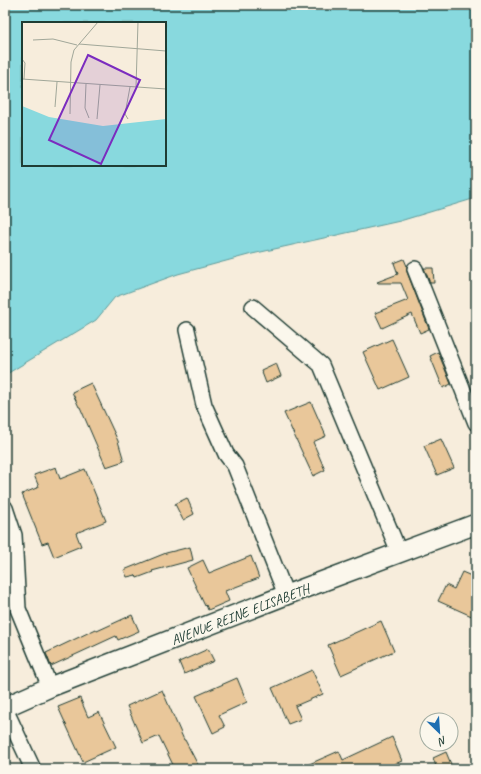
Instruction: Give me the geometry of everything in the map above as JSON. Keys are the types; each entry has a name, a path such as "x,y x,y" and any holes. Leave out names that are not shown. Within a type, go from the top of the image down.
{"street":[{"path":"415,270 476,423"},
{"path":"253,307 321,365 398,552"},
{"path":"187,330 204,405 226,454 235,466 286,595"},
{"path":"5,508 14,535 18,609 50,687"},
{"name":"AVENUE REINE ELISABETH","path":"5,708 50,687 398,552 476,524"},
{"path":"5,708 33,769"}],"water":[{"path":"5,5 476,5 476,198 400,221 252,254 178,274 115,297 96,320 5,375"}],"building":[{"path":"404,259 407,266 407,272 429,329 420,333 412,314 382,328 375,313 408,300 401,283 377,282 398,274 394,263"},
{"path":"424,268 433,268 434,283 430,283"},
{"path":"392,339 409,377 380,390 363,352"},
{"path":"438,352 451,384 443,388 430,356"},
{"path":"276,363 281,376 266,383 261,370"},
{"path":"91,383 118,441 124,461 106,467 72,392"},
{"path":"311,402 326,436 313,442 325,470 313,476 284,413"},
{"path":"441,439 454,468 437,475 424,446"},
{"path":"56,467 60,479 85,469 106,521 76,533 81,546 54,557 48,542 42,544 22,494 39,487 34,475"},
{"path":"187,498 194,514 183,520 175,504"},
{"path":"190,547 193,560 152,571 153,572 137,578 136,575 127,577 124,570 166,553"},
{"path":"251,556 259,578 225,591 229,601 208,610 187,568 203,560 209,573"},
{"path":"462,572 476,578 476,618 438,601 446,585 454,589"},
{"path":"132,615 139,631 118,640 116,636 51,666 46,653 96,629 97,631"},
{"path":"381,621 394,651 341,675 328,645"},
{"path":"208,649 214,661 184,674 179,662"},
{"path":"312,670 323,694 295,706 301,719 288,724 272,688"},
{"path":"237,678 247,702 219,715 225,727 213,733 196,696"},
{"path":"162,690 184,740 198,765 190,769 175,769 159,736 143,743 127,706"},
{"path":"80,698 88,717 99,712 116,747 83,762 58,707"},
{"path":"392,737 402,761 383,769 298,769 339,751 343,760"},
{"path":"446,752 453,769 437,769 433,758"}]}
